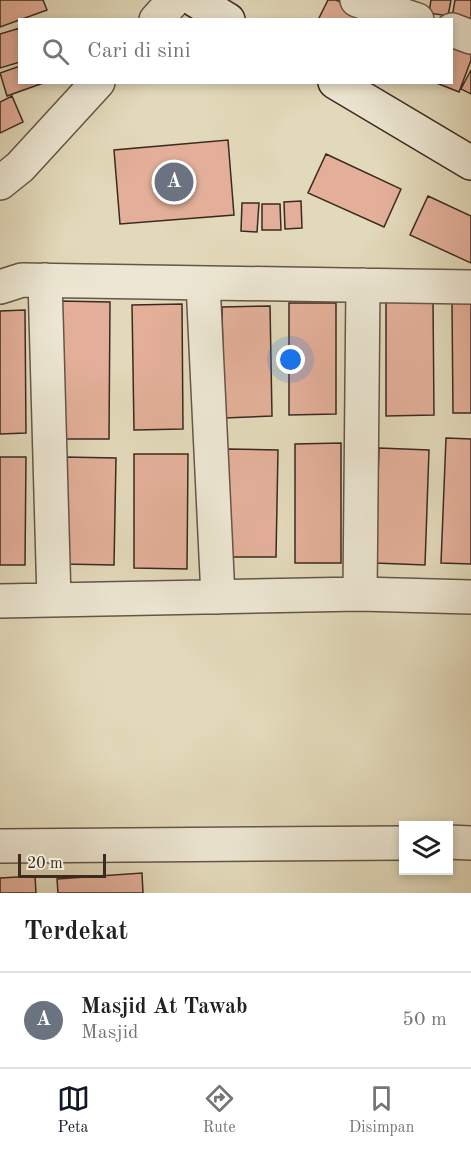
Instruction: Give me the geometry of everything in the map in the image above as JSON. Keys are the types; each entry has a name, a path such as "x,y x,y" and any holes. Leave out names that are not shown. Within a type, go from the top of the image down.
{"street":[{"path":"158,18 174,0"},
{"path":"195,0 225,18"},
{"path":"357,0 411,18"},
{"path":"453,30 471,37"},
{"path":"0,183 20,167 96,84"},
{"path":"338,84 471,163"},
{"path":"0,287 22,280 471,287"},
{"path":"45,280 54,600"},
{"path":"203,283 218,597"},
{"path":"360,594 363,285"},
{"path":"0,601 360,594 471,597"},
{"path":"0,846 399,843"},
{"path":"453,843 471,843"}],"building":[{"path":"0,0 43,0 47,10 25,18 18,18 18,20 0,27"},
{"path":"328,0 336,0 375,18 319,18"},
{"path":"431,0 451,0 448,16 429,13"},
{"path":"455,0 471,0 471,21 452,18"},
{"path":"18,29 18,63 0,68 0,34"},
{"path":"453,43 471,50 471,60 459,92 439,84 453,84"},
{"path":"18,67 18,84 40,84 7,96 0,73"},
{"path":"471,70 471,94 461,89"},
{"path":"12,96 23,122 0,133 0,102"},
{"path":"228,140 234,215 120,224 114,150"},
{"path":"326,154 401,189 384,227 308,193"},
{"path":"428,196 471,216 471,263 410,235"},
{"path":"301,201 302,228 285,229 284,202"},
{"path":"242,203 259,203 257,232 241,231"},
{"path":"262,204 280,204 281,230 262,230"},
{"path":"386,300 433,300 434,415 386,416"},
{"path":"59,301 110,302 109,439 58,439"},
{"path":"452,302 471,302 471,413 453,413"},
{"path":"289,303 336,303 336,414 289,415"},
{"path":"182,304 183,429 134,430 132,305"},
{"path":"270,306 272,416 224,418 222,307"},
{"path":"25,310 26,433 0,434 0,311"},
{"path":"446,438 471,439 471,564 441,563"},
{"path":"341,443 341,563 295,563 295,444"},
{"path":"379,448 429,450 425,565 375,563"},
{"path":"228,449 278,450 276,557 226,557"},
{"path":"134,454 188,454 187,569 134,568"},
{"path":"0,457 26,457 25,565 0,565"},
{"path":"64,457 116,458 114,565 62,564"},
{"path":"142,873 143,893 58,893 57,879"},
{"path":"35,876 36,893 0,893 0,878"}],"place":[{"name":"Masjid At Tawab","path":"174,182"}]}
